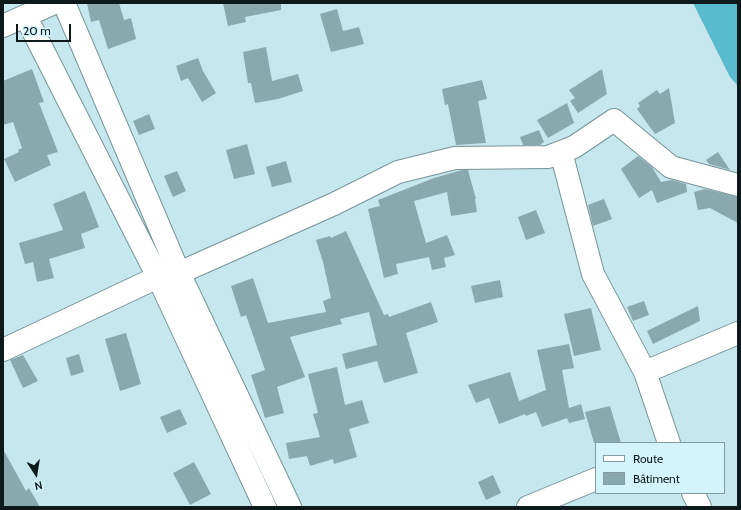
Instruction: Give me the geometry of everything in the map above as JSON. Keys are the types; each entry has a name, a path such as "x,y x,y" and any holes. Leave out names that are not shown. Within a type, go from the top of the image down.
{"street":[{"path":"3,26 26,17 54,3"},
{"path":"64,3 169,275 265,507"},
{"path":"26,17 169,275 290,507"},
{"path":"3,350 169,275 334,204 398,172 455,158 548,157 574,147 614,120 671,167 738,185"},
{"path":"561,152 593,274 645,372 669,442"},
{"path":"645,372 738,333"},
{"path":"528,507 595,480"},
{"path":"694,494 700,507"}],"water":[{"path":"693,3 738,3 738,86 730,77"}],"building":[{"path":"87,3 119,3 124,20 131,18 136,39 108,49 99,20 91,22"},
{"path":"223,3 281,3 281,10 245,17 246,22 228,26"},
{"path":"337,9 343,31 359,27 364,44 331,52 320,14"},
{"path":"266,47 272,81 298,74 303,91 278,99 255,103 251,83 248,83 243,52"},
{"path":"198,58 203,71 216,93 202,102 188,78 181,81 176,66"},
{"path":"32,69 44,102 39,103 58,152 47,155 51,165 15,182 4,159 19,152 18,150 22,148 13,122 3,125 3,81"},
{"path":"602,69 607,94 578,113 570,101 575,98 569,90"},
{"path":"482,80 487,99 478,101 486,143 456,145 448,104 445,105 442,89"},
{"path":"669,88 675,123 655,134 637,109 640,106 638,103 657,90 660,94"},
{"path":"567,103 574,123 548,138 537,120"},
{"path":"149,114 155,129 139,135 133,121"},
{"path":"539,130 544,142 540,145 523,145 520,137"},
{"path":"247,144 255,174 234,179 226,150"},
{"path":"718,152 730,170 709,164 706,160"},
{"path":"638,156 652,167 661,182 672,180 686,184 687,192 657,203 652,190 639,198 621,169"},
{"path":"286,161 292,182 272,187 266,167"},
{"path":"462,170 468,170 476,199 477,212 451,216 447,192 414,201 426,243 447,235 455,255 444,258 446,267 432,270 429,257 396,264 398,274 384,278 368,209 380,206 378,200 434,178"},
{"path":"177,171 186,191 173,197 164,176"},
{"path":"705,189 738,197 738,223 710,208 698,210 694,192"},
{"path":"85,191 99,227 81,234 85,248 49,259 54,278 37,282 33,262 25,264 19,243 63,230 53,204"},
{"path":"604,199 612,219 593,226 588,205"},
{"path":"536,210 545,233 526,240 518,217"},
{"path":"346,231 384,315 388,314 389,317 431,302 438,322 406,333 418,373 384,383 377,361 346,369 342,354 377,345 369,312 340,319 342,324 290,337 305,377 277,387 284,413 265,418 251,375 265,370 246,315 241,317 231,286 253,278 268,323 326,312 323,301 331,298 323,262 316,240 330,236 331,238"},
{"path":"500,280 503,297 475,303 471,286"},
{"path":"644,301 649,315 633,321 627,307"},
{"path":"698,306 700,321 653,344 647,331"},
{"path":"591,308 601,350 574,356 564,314"},
{"path":"126,333 141,384 120,391 105,339"},
{"path":"569,344 574,368 562,370 569,408 581,404 585,419 569,423 567,418 542,427 536,412 526,416 525,414 499,424 489,398 476,403 468,385 510,372 519,401 546,390 537,350"},
{"path":"79,354 84,372 71,376 66,358"},
{"path":"23,355 38,381 23,388 10,360"},
{"path":"337,367 345,405 362,400 369,423 349,429 357,457 334,464 333,459 310,466 307,456 289,459 286,443 320,437 313,414 318,413 308,374"},
{"path":"610,406 621,442 594,443 585,412"},
{"path":"180,409 187,424 167,433 160,417"},
{"path":"3,449 26,491 29,488 40,507 3,507"},
{"path":"194,462 211,494 190,505 173,473"},
{"path":"493,475 501,493 486,500 478,482"}]}
